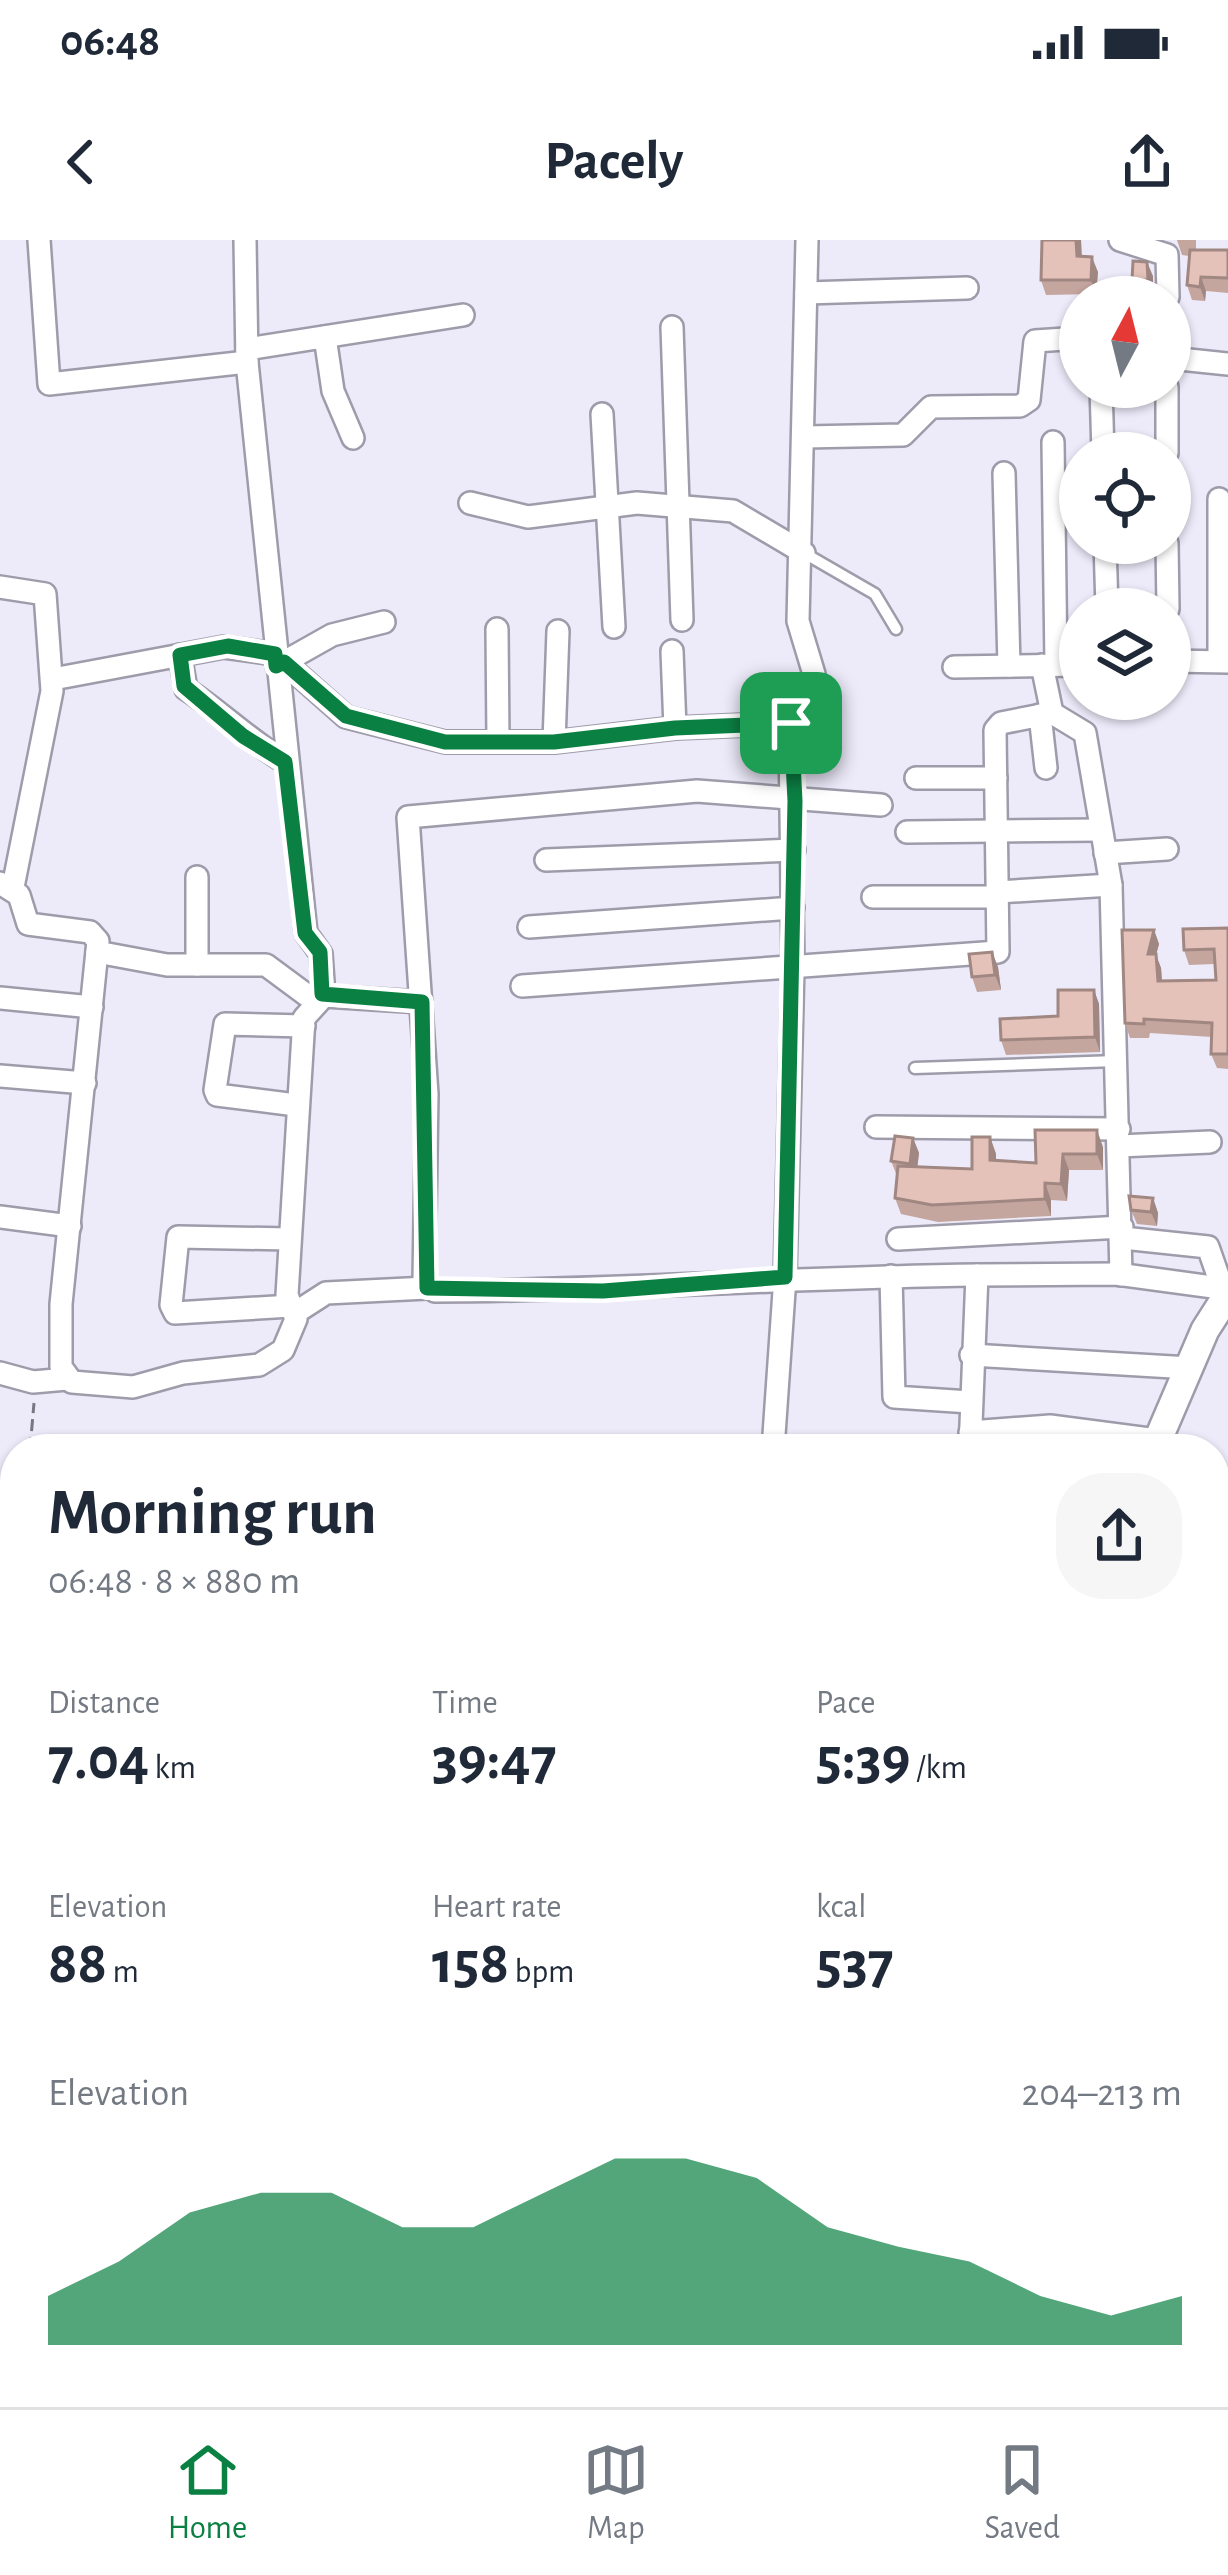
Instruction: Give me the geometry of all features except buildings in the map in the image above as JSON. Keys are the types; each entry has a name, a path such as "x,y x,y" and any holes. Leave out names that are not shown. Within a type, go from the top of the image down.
{"street":[{"path":"38,240 49,384 247,355 463,315"},
{"path":"774,1434 785,1277 793,966 791,723 814,674 798,621 804,553 807,240"},
{"path":"1120,240 1167,255 1168,276"},
{"path":"0,1373 36,1382 67,1379 133,1387 183,1373 269,1362 292,1338 289,1238 296,1105 304,1025 320,999 320,952 305,933 285,762 247,355 241,241"},
{"path":"806,293 968,288"},
{"path":"672,327 682,620"},
{"path":"325,337 333,391 353,439"},
{"path":"805,437 903,435 931,406 1020,406 1029,400 1035,340 1059,339"},
{"path":"1191,360 1228,364"},
{"path":"602,414 611,507 614,627"},
{"path":"1046,768 1053,442"},
{"path":"1004,473 1009,666"},
{"path":"1191,662 1223,662 1219,499"},
{"path":"470,503 528,517 611,507 740,512 804,553"},
{"path":"0,587 45,594 53,679 6,885 28,924 94,934 97,952 61,1304 61,1367 67,1379"},
{"path":"278,661 332,635 384,622"},
{"path":"497,629 498,742"},
{"path":"554,742 558,631"},
{"path":"53,679 228,646 278,661 351,719 445,742 554,742 675,728 791,723"},
{"path":"672,651 675,728"},
{"path":"180,655 186,688 215,707 243,736 285,762"},
{"path":"954,667 1059,665"},
{"path":"522,986 996,953 997,726 1046,714 1085,733 1111,885 1121,1275"},
{"path":"916,778 996,778"},
{"path":"427,1288 422,1002 407,821 412,814 697,791 881,805"},
{"path":"907,832 1099,830"},
{"path":"1105,853 1167,849"},
{"path":"546,860 794,850"},
{"path":"197,877 197,965"},
{"path":"873,897 998,895 1111,885"},
{"path":"530,927 793,908"},
{"path":"97,952 197,965 272,966 320,999 422,1002"},
{"path":"0,998 92,1007"},
{"path":"296,1105 217,1095 214,1090 224,1024 304,1025"},
{"path":"0,1076 85,1083"},
{"path":"876,1127 1210,1142"},
{"path":"0,1217 70,1226"},
{"path":"898,1239 1122,1232 1208,1247 1226,1290 1161,1434"},
{"path":"289,1238 178,1237 171,1305 176,1313 219,1314 293,1309 326,1293 427,1288 603,1291 785,1277 1121,1275 1226,1290"},
{"path":"970,1434 976,1275"},
{"path":"891,1276 894,1397 970,1402"},
{"path":"971,1355 1190,1368"},
{"path":"1007,1434 1050,1426 1095,1434"}],"lane":[{"path":"804,553 874,594 896,629"},
{"path":"915,1068 1117,1060"}],"path":[{"path":"31,1434 36,1382"}],"route":[{"path":"228,646 275,654 276,666 284,662 351,719 445,742 554,742 675,728 791,723 795,801 785,1277 603,1291 427,1288 422,1002 323,996 320,952 305,933 285,762 243,736 215,707 184,686 180,655 228,646"}]}
